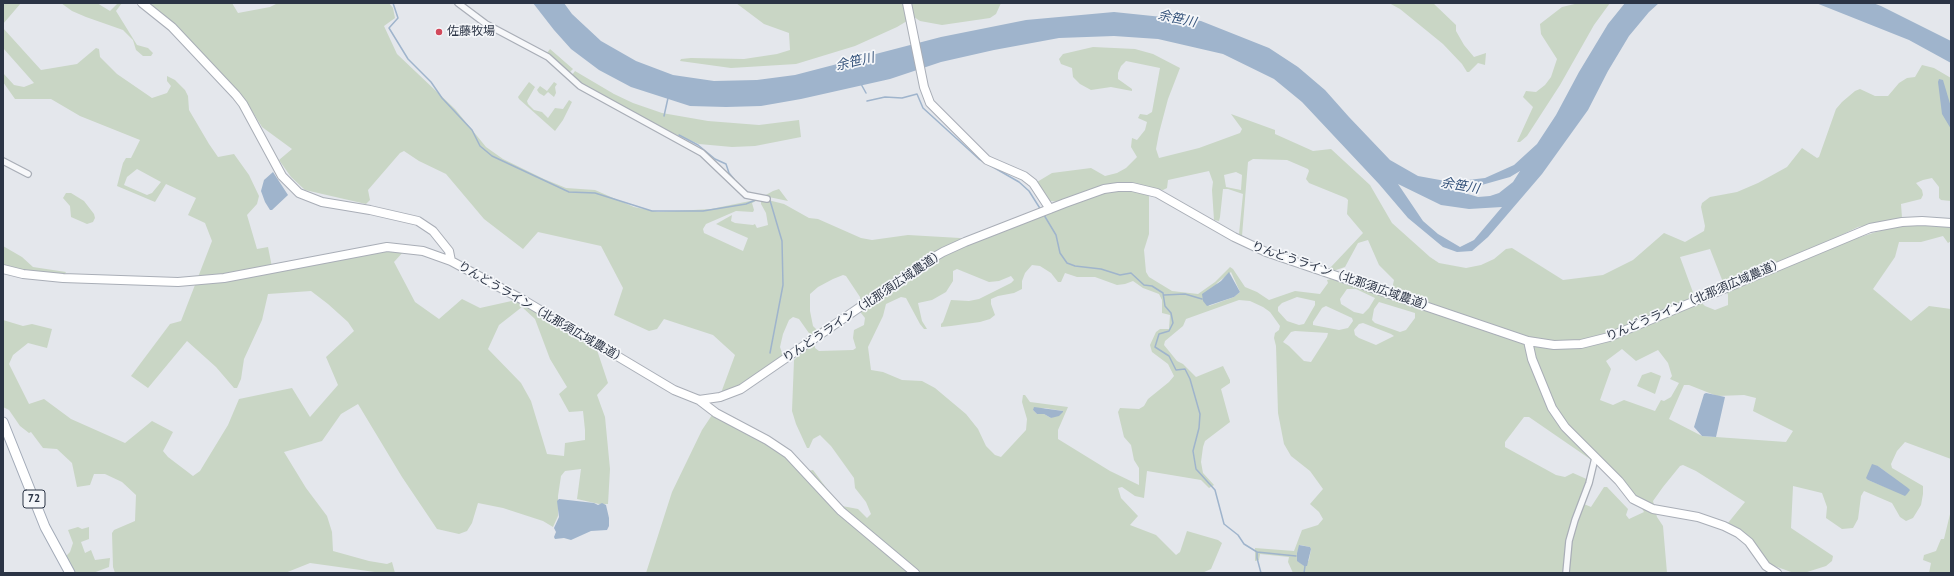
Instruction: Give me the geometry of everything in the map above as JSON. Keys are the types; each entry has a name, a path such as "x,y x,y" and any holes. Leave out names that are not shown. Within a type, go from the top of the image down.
{"main road":[{"name":"72","path":"3,422 45,527 70,573"}],"street":[{"path":"142,3 172,28 243,104 282,176 299,192 322,202 370,210 418,221 433,231 450,251 451,261"},
{"path":"458,3 486,24 548,57 580,86 702,153 713,162 740,191 746,195 767,199"},
{"path":"907,3 924,87 930,103 937,112 987,160 1024,176 1033,183 1050,209"},
{"path":"3,161 28,174"},
{"name":"りんどうライン（北那須広域農道）","path":"3,269 30,275 63,278 178,282 224,278 387,247 422,251 451,261 525,301 674,390 699,400 720,398 741,389 942,252 1104,189 1118,187 1132,187 1157,192 1234,237 1266,252 1528,341 1569,345 1609,338 1870,228 1902,222 1922,221 1951,223"},
{"path":"1528,341 1532,359 1552,408 1565,427 1637,502 1653,509 1705,519 1738,533 1749,542 1766,566 1777,573"},
{"path":"699,400 716,413 767,440 788,454 846,516 915,573"},
{"path":"1566,573 1569,542 1575,520 1589,483 1595,458"}],"green space":[{"path":"3,3 21,3 3,24"},
{"path":"61,3 97,3 110,11 118,3 122,3 116,11 137,45 148,48 153,53 151,56 143,56 136,50 133,40 123,30 72,11"},
{"path":"148,3 232,3 238,13 270,7 278,3 389,3 393,8 395,18 384,26 397,54 455,109 486,147 503,159 566,188 595,190 634,207 658,212 711,209 755,200 756,201 752,203 754,210 753,212 736,211 706,224 703,229 704,233 743,251 748,238 716,224 732,215 731,221 735,223 755,224 757,228 768,225 766,213 761,204 761,200 764,199 784,204 809,218 818,219 861,238 872,240 908,235 960,238 968,241 1060,202 1050,201 1037,182 1052,173 1091,168 1105,176 1117,173 1126,168 1137,157 1131,147 1132,138 1137,140 1145,130 1147,122 1138,118 1140,114 1147,115 1152,112 1160,68 1126,61 1121,66 1118,73 1118,79 1132,89 1132,91 1111,87 1091,90 1080,84 1073,77 1072,68 1061,64 1059,59 1063,54 1093,47 1135,49 1153,54 1180,68 1168,99 1159,133 1156,149 1159,158 1199,148 1240,133 1242,129 1231,114 1275,130 1275,134 1313,151 1331,149 1370,185 1392,223 1430,257 1439,263 1466,268 1481,265 1494,259 1506,249 1512,248 1563,280 1603,275 1633,260 1664,233 1685,242 1704,231 1705,226 1701,207 1702,203 1710,197 1737,192 1758,183 1787,167 1802,148 1817,158 1819,157 1836,109 1842,102 1855,91 1860,89 1875,96 1888,96 1899,83 1907,78 1915,77 1922,65 1934,68 1951,78 1951,201 1941,200 1939,198 1939,187 1932,178 1923,180 1916,183 1922,190 1923,195 1921,199 1901,204 1902,218 1858,227 1833,239 1848,241 1903,225 1951,227 1951,241 1948,243 1943,236 1921,242 1899,242 1895,257 1873,289 1911,321 1929,306 1951,309 1951,459 1905,442 1897,451 1891,464 1892,468 1923,486 1921,505 1913,518 1906,521 1900,517 1892,503 1864,491 1861,496 1858,519 1853,528 1842,529 1826,518 1827,507 1822,493 1793,486 1791,528 1833,556 1832,561 1826,566 1804,573 1794,573 1766,563 1728,523 1745,502 1696,471 1683,465 1680,466 1653,501 1657,517 1663,526 1667,573 1293,573 1288,562 1289,557 1260,554 1259,560 1255,561 1255,548 1294,551 1302,530 1318,525 1323,519 1319,512 1310,504 1323,489 1310,471 1291,456 1284,444 1278,413 1276,346 1274,338 1275,333 1279,330 1280,326 1270,312 1263,307 1250,301 1239,300 1186,319 1183,326 1165,341 1164,345 1177,361 1183,364 1196,377 1223,366 1230,380 1230,383 1221,389 1230,422 1205,441 1203,447 1201,462 1203,473 1214,485 1209,488 1201,480 1147,471 1144,498 1135,496 1122,487 1118,488 1121,498 1138,516 1130,525 1156,535 1176,555 1180,552 1187,531 1218,540 1222,543 1211,569 1202,573 646,573 672,492 702,430 712,415 730,417 807,471 813,470 836,501 842,506 858,509 867,518 871,514 866,502 855,488 854,478 831,446 820,435 813,439 809,448 807,448 792,411 794,360 797,357 815,343 815,348 819,351 853,350 856,348 853,338 854,330 864,325 865,318 861,313 862,308 860,297 846,276 843,275 833,279 818,287 810,294 810,311 813,326 817,330 835,320 811,336 799,319 793,317 789,320 783,334 780,347 783,356 735,390 721,393 735,355 713,335 664,319 657,329 649,331 614,315 623,288 601,246 538,232 523,249 484,219 446,174 419,161 404,151 400,153 368,190 370,200 366,204 305,190 291,177 279,160 292,149 262,127 244,98 191,43","holes":["1253,159 1287,160 1308,169 1309,171 1306,179 1309,183 1346,198 1348,200 1347,214 1363,233 1330,268 1333,271 1345,267 1358,243 1368,240 1379,265 1394,280 1392,289 1393,292 1413,301 1418,308 1331,279 1327,280 1328,283 1320,294 1295,291 1269,300 1257,292 1245,287 1230,267 1215,282 1198,294 1172,291 1149,277 1146,272 1144,250 1149,234 1149,195 1156,189 1163,190 1167,188 1168,180 1209,171 1213,182 1212,190 1214,220 1219,221 1223,189 1228,189 1243,194 1239,234 1242,236 1248,162","1236,172 1242,175 1241,190 1226,187 1224,175","1710,249 1728,295 1728,305 1715,310 1705,306 1694,295 1680,257","1032,265 1040,266 1051,273 1058,282 1061,282 1065,273 1077,277 1095,277 1117,285 1133,281 1143,288 1159,294 1162,300 1162,313 1170,315 1169,329 1160,329 1156,332 1150,345 1152,352 1168,364 1174,376 1148,399 1144,406 1139,409 1120,408 1118,412 1124,437 1131,445 1134,460 1139,468 1139,485 1110,471 1058,439 1058,430 1068,407 1030,402 1025,395 1023,395 1022,402 1027,419 1026,430 1001,457 995,455 986,446 978,429 966,414 935,388 922,381 902,380 883,372 871,370 868,347 883,316 886,304 901,297 906,298 920,324 924,329 927,329 922,321 918,303 932,300 946,292 953,281 953,271 957,269 989,282 999,281 1011,276 1014,280 1011,283 979,299 969,301 951,300 941,327 980,322 990,319 995,315 991,304 991,299 1014,293 1022,289 1022,281 1025,273","1231,272 1240,292 1234,297 1209,306 1217,283","1347,289 1356,289 1375,298 1363,314 1354,312 1341,304 1340,299","1297,297 1315,301 1315,305 1304,324 1299,325 1287,321 1278,311 1278,307 1282,303","1379,302 1415,313 1415,318 1406,330 1400,332 1375,323 1372,320 1374,309","1326,306 1352,318 1353,321 1348,328 1339,330 1313,325 1313,322 1322,308","1363,323 1394,336 1376,345 1355,335 1354,330 1359,324","1291,332 1328,333 1311,362 1304,361 1283,342","1622,349 1636,361 1658,350 1668,363 1672,376 1670,379 1679,383 1671,397 1664,401 1661,400 1655,411 1624,400 1613,405 1600,400 1611,369 1606,361","1684,385 1689,385 1717,396 1744,395 1756,398 1753,411 1793,431 1786,442 1702,436 1669,419","1045,408 1063,411 1051,418 1044,414 1037,414 1033,410","1524,417 1529,417 1590,459 1596,458 1640,505 1644,512 1629,519 1626,515 1628,509 1607,487 1604,487 1591,507 1584,504 1591,481 1573,473 1565,477 1556,475 1505,447 1505,442","1878,466 1890,475 1905,495 1868,480","1300,545 1310,547 1311,549 1309,560 1304,566 1297,560 1297,553"]},
{"path":"736,3 904,3 907,21 855,46 796,64 731,68 680,61 681,59 691,58 744,59 777,54 790,50 789,33 764,24"},
{"path":"910,3 1001,3 996,14 990,18 942,25 920,21 914,17"},
{"path":"1389,3 1433,3 1456,25 1456,31 1464,45 1474,57 1486,53 1485,65 1478,63 1469,72 1467,72 1462,64 1443,44 1400,9"},
{"path":"1579,3 1610,3 1594,25 1560,85 1527,136 1520,142 1517,142 1533,107 1523,97 1526,91 1536,92 1545,85 1551,77 1557,59 1541,34 1540,24 1562,7"},
{"path":"3,28 41,70 77,64 96,48 99,49 100,57 117,74 152,98 167,93 171,86 167,81 167,76 175,80 185,90 188,96 189,110 218,157 234,154 249,175 259,196 257,204 247,215 257,249 268,247 273,272 376,250 404,251 394,262 415,302 439,319 462,299 480,308 516,300 596,347 608,383 597,395 605,417 610,469 608,504 599,504 577,499 581,469 565,471 561,476 558,496 558,516 553,527 543,521 503,508 478,503 472,523 467,531 459,534 437,529 402,477 358,404 341,414 322,441 284,452 306,488 327,516 332,532 333,551 369,561 387,564 392,562 395,573 382,573 310,563 285,573 115,573 113,567 112,533 114,530 135,521 136,495 122,482 105,474 94,474 90,485 77,487 72,463 57,449 43,448 31,432 29,433 20,426 9,410 3,407 3,320 23,326 32,324 52,329 47,348 28,343 13,355 9,364 29,404 44,399 71,419 125,443 152,421 173,432 163,451 168,457 193,476 200,471 228,425 239,399 292,388 310,417 338,385 326,357 354,331 348,322 311,291 268,294 262,320 244,359 241,379 237,388 234,388 216,367 187,341 148,388 131,376 170,324 181,321 212,241 205,223 188,215 196,198 166,184 155,202 117,186 123,163 126,158 131,158 140,140 80,116 51,99 15,99 3,82 3,73 14,85 24,87 34,83 3,48","holes":["137,169 161,182 152,193 147,195 124,185 127,177","522,307 535,319 550,359 567,387 559,394 569,412 583,411 585,440 565,443 564,456 547,454 531,401 521,383 488,349 499,325"]},
{"path":"550,49 573,69 569,73 547,53"},
{"path":"575,71 614,94 633,103 662,113 708,121 759,125 799,120 801,137 755,146 732,147 699,144 663,129 587,87 572,75"},
{"path":"529,82 535,87 527,101 528,104 534,110 542,112 548,118 555,108 563,109 569,100 572,102 563,120 555,131 519,99 518,97"},
{"path":"554,82 557,84 555,87 556,93 554,97 548,92 544,96 537,90 540,86 547,91"},
{"path":"779,189 788,201 764,196 773,191"},
{"path":"66,193 71,193 84,201 94,214 95,218 93,222 87,224 71,217 70,206 63,198"},
{"path":"3,246 22,257 33,267 66,272 64,275 33,273 3,266"},
{"path":"1651,372 1661,376 1655,394 1637,386 1642,375"},
{"path":"1951,510 1951,573 1929,573 1931,563 1923,560 1924,555 1936,551 1941,539 1944,539"},
{"path":"78,527 82,529 89,527 89,539 81,542 85,553 91,550 95,560 110,558 109,567 93,573 73,573 64,558 70,552 73,543 68,530"}],"water":[{"name":"余笹川","path":"533,3 564,3 572,14 601,41 636,61 673,75 714,81 757,80 795,75 941,37 1026,20 1114,12 1201,21 1269,48 1298,67 1325,90 1390,160 1418,176 1451,182 1485,178 1514,165 1537,144 1556,115 1579,72 1608,24 1625,3 1659,3 1649,12 1629,36 1608,71 1588,110 1542,174 1488,237 1472,251 1457,252 1443,247 1408,218 1379,184 1302,102 1274,79 1223,54 1158,39 1114,36 1059,38 941,62 890,79 801,99 761,106 690,106 631,87 599,70 571,49","holes":["1520,171 1513,182 1499,193 1490,196 1478,197 1451,189 1471,188 1510,177","1398,184 1441,205 1469,209 1502,207 1474,240 1460,247 1438,234 1423,221"]},
{"path":"1816,3 1873,3 1881,6 1951,41 1951,63 1909,40"},
{"path":"1939,79 1943,80 1951,107 1951,129 1942,114 1938,82"},
{"path":"273,172 288,195 272,210 270,210 261,191 264,180"},
{"path":"1229,272 1240,292 1234,297 1207,306 1203,301 1202,294 1221,281"},
{"path":"1706,393 1725,397 1716,437 1702,436 1694,427 1704,394"},
{"path":"1034,407 1063,412 1059,416 1051,418 1044,414 1037,414 1033,410"},
{"path":"1872,464 1878,466 1908,488 1910,490 1907,494 1905,496 1868,480 1866,478"},
{"path":"559,499 594,503 598,505 602,503 606,505 609,518 609,526 607,530 591,531 571,540 564,538 555,539 554,537 556,532 554,528 559,517 557,501"},
{"path":"1299,545 1310,547 1311,549 1307,566 1304,566 1297,561"}],"waterway":[{"path":"393,3 398,18 389,28 408,59 431,82 442,98 472,130 480,146 492,156 569,192 595,193 652,211 703,211 746,204 758,199"},
{"path":"861,84 866,93"},
{"path":"867,101 885,97 902,98 917,94 923,108 979,159 1019,182 1029,191 1041,210"},
{"path":"664,116 668,98"},
{"path":"679,135 698,145 715,159 726,164 729,173 734,179"},
{"path":"759,195 769,197 782,241 783,285 770,353"},
{"path":"1044,215 1056,235 1060,253 1067,263 1075,266 1101,269 1120,275 1131,273 1144,285 1152,286 1163,293 1165,306 1171,313 1173,323 1169,331 1159,334 1155,347 1169,356 1176,370 1185,369 1190,379 1200,414 1199,428 1193,451 1196,469 1215,490 1224,524 1238,535 1244,544 1257,552 1261,573"},
{"path":"1164,295 1185,294 1202,299"},
{"path":"1257,552 1296,556"},
{"path":"1304,573 1305,566"}],"place":[{"name":"佐藤牧場","path":"439,32"}]}
